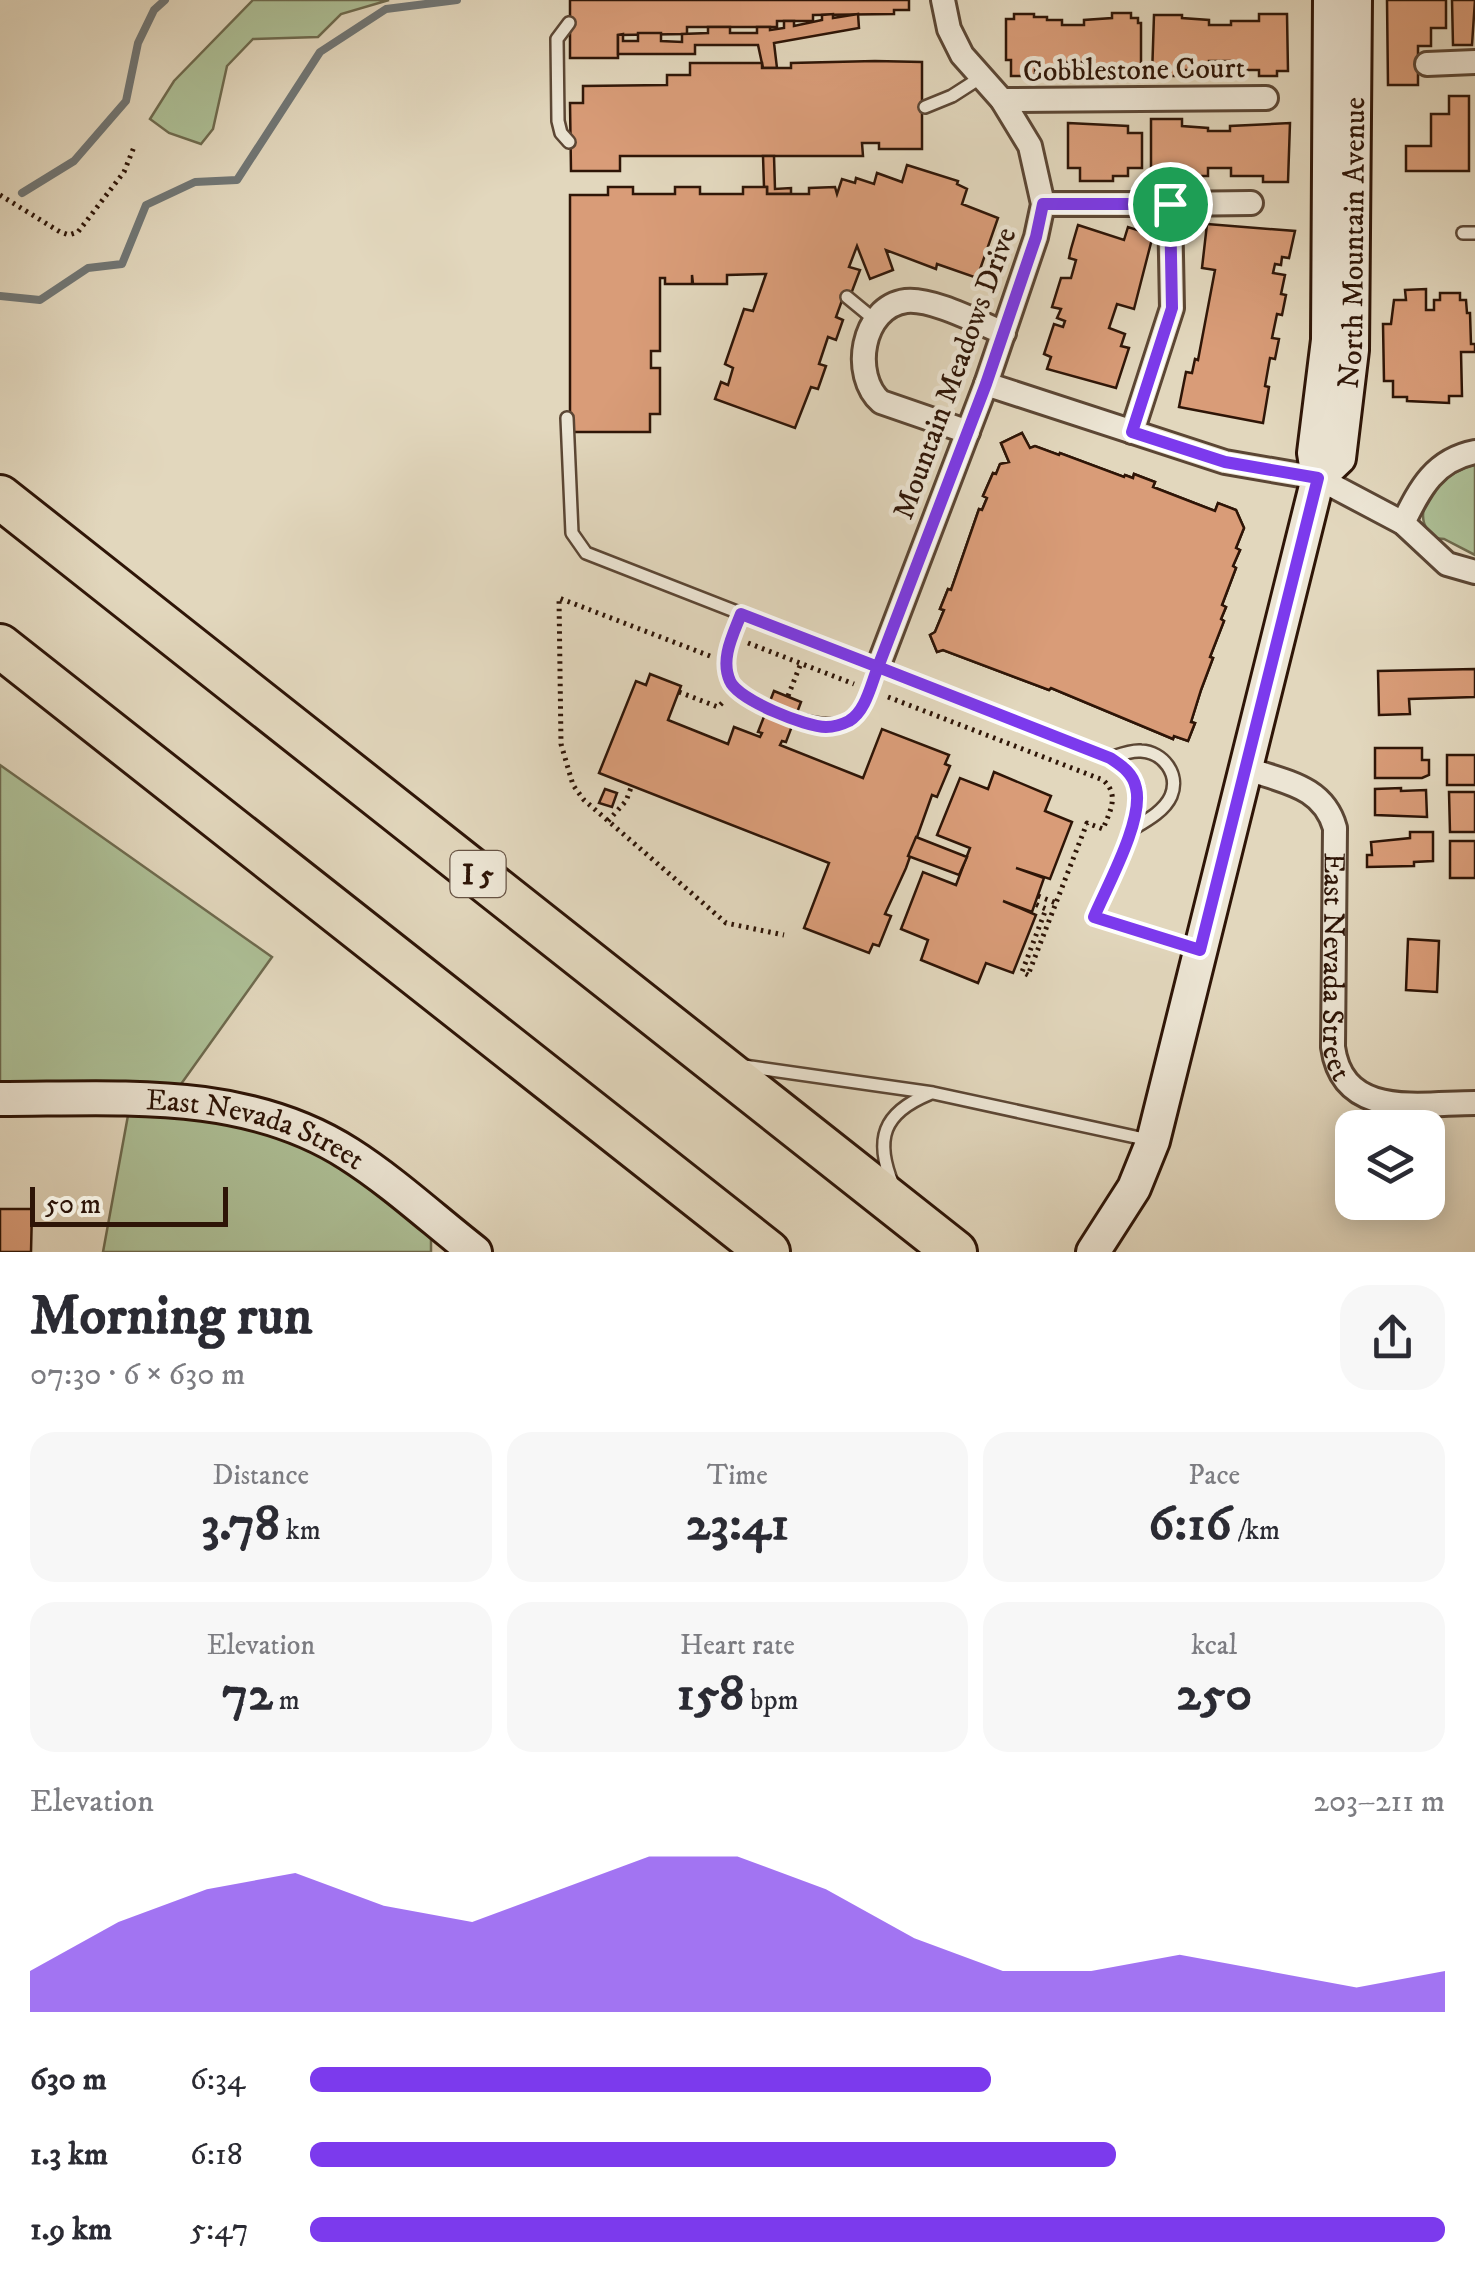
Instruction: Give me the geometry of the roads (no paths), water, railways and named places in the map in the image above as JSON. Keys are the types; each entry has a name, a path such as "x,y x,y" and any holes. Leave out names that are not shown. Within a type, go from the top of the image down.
{"highway":[{"name":"I 5","path":"0,496 956,1252"},
{"path":"0,646 768,1252"}],"street":[{"name":"Mountain Meadows Drive","path":"878,667 986,384 1036,237 1043,204 1030,146 1002,100 962,55 942,0"},
{"name":"North Mountain Avenue","path":"1098,1246 1134,1188 1153,1141 1318,478 1314,454 1326,372 1330,288 1330,0"},
{"name":"North Mountain Avenue","path":"1318,478 1338,458 1352,350 1355,0"},
{"path":"1426,64 1475,62"},
{"name":"Cobblestone Court","path":"1002,100 1266,98"},
{"path":"1043,204 1252,203"},
{"path":"1132,432 1172,308 1170,204"},
{"path":"968,432 882,402 870,392 862,361 874,320 892,305 922,302 1004,333"},
{"path":"986,384 1225,462 1318,478 1404,523 1447,564 1475,572"},
{"path":"1404,523 1423,482 1443,464 1475,452"},
{"name":"East Nevada Street","path":"1245,768 1314,793 1330,808 1335,828 1333,1047 1343,1079 1372,1100 1475,1103"},
{"name":"East Nevada Street","path":"0,1098 170,1099 261,1115 349,1154 476,1252"}],"lane":[{"path":"569,23 557,38 558,121 560,133 569,142"},
{"path":"925,107 980,78"},
{"path":"846,297 874,320"},
{"path":"567,418 572,533 586,552 1110,758 1125,768 1136,784 1138,804 1094,917 1200,950"},
{"path":"741,614 726,669 731,686 743,697 812,724 828,727 848,722 860,711 878,667"},
{"path":"1110,758 1142,750 1164,759 1171,771 1174,784 1170,799 1129,832"},
{"path":"714,1061 933,1092 1153,1141"},
{"path":"903,1210 883,1162 885,1129 904,1104 933,1092"}],"waterway":[{"path":"22,193 74,161 126,101 138,43 154,10 165,0"},
{"path":"0,296 40,300 88,268 122,264 146,205 195,182 237,180 320,52 386,9 457,0"}]}
